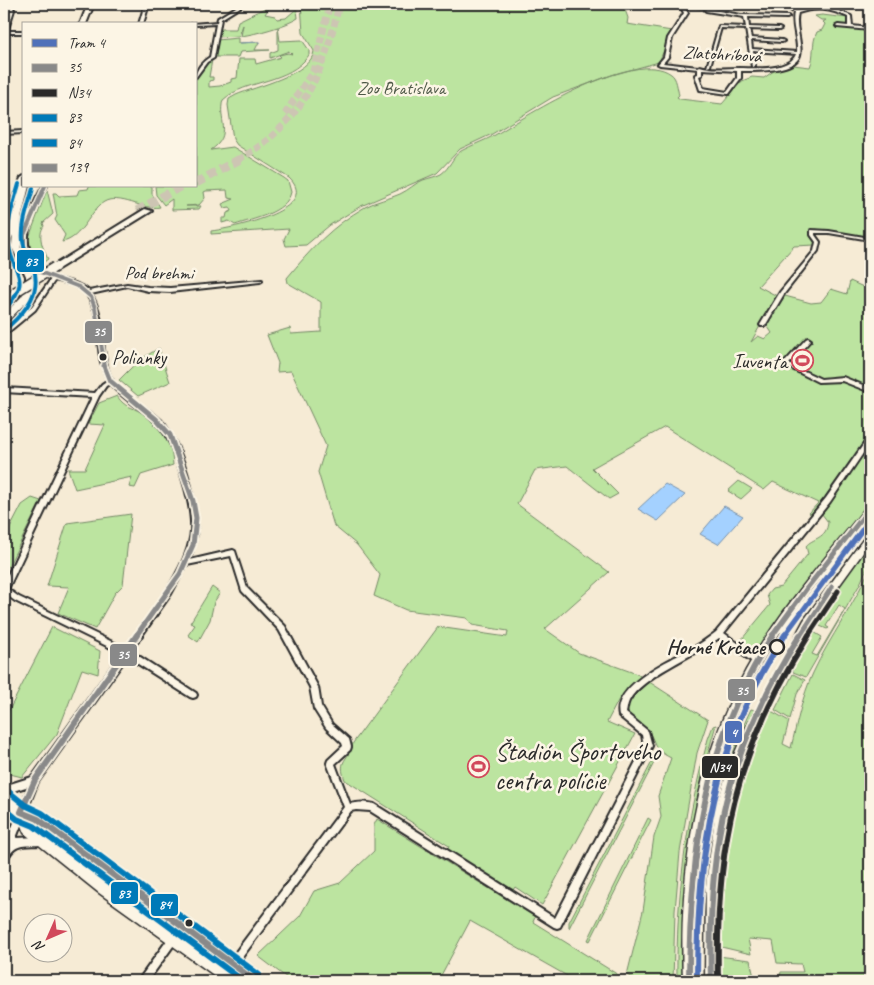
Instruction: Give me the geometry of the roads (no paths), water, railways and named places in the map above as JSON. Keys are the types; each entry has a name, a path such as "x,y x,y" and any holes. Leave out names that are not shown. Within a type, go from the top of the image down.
{"highway":[{"path":"52,266 137,211"},
{"path":"4,300 10,291 148,211"},
{"path":"4,320 26,297 30,285 30,276 16,247 17,218"}],"main road":[{"path":"84,22 91,4"},
{"path":"85,22 96,4"},
{"path":"4,228 22,183"},
{"path":"4,246 17,218 25,188"},
{"path":"689,981 688,912 690,870 702,802 713,759 727,721 757,661 870,508"},
{"path":"711,981 710,919 713,877 722,810 734,768 750,731 807,623 870,536"}],"street":[{"path":"140,22 147,4"},
{"path":"198,73 206,61 212,58 219,19 243,4"},
{"path":"679,4 720,8 751,5"},
{"name":"Zlatohríbová","path":"679,4 686,13 670,38 666,57 660,64 739,69 774,69 794,62 798,53"},
{"path":"780,4 796,12 819,8 838,11 852,20 850,27"},
{"path":"11,7 5,30 22,32"},
{"path":"707,10 746,17 754,14 787,18"},
{"path":"751,50 798,53 800,48 794,18 796,12"},
{"path":"746,17 753,66"},
{"path":"198,24 217,23"},
{"path":"838,26 870,29"},
{"path":"708,66 720,27 779,29"},
{"path":"749,39 782,40"},
{"path":"700,67 700,75 697,75 701,89 728,93 738,78 739,69"},
{"path":"4,133 22,132"},
{"path":"5,854 35,780 169,592 186,563 193,544 196,518 176,449 170,435 160,423 110,381 104,365 93,301 88,292 54,278 36,268 23,241 27,226 44,188"},
{"path":"763,325 782,294 817,248 818,242 812,235 813,231 870,239"},
{"path":"4,333 34,309 54,278"},
{"name":"Pod brehmi","path":"88,292 127,284 148,290 170,290 260,281"},
{"path":"808,340 786,364 820,381 843,379 870,390"},
{"path":"110,381 96,395 4,590 16,599 126,652 193,695"},
{"path":"4,390 96,395"},
{"path":"220,974 232,964 348,808 356,806 371,807 557,924 648,746 645,733 622,714 622,707 632,690 646,678 708,643 719,634 828,500 870,439"},
{"path":"186,563 233,553 244,589 282,628 314,687 317,707 329,726 346,742 346,747 331,763 348,808"},
{"path":"719,634 757,661"},
{"path":"4,790 35,780"},
{"path":"4,798 21,812 38,819 256,981"},
{"path":"21,812 28,830 231,981"},
{"path":"5,854 17,842 42,841"},
{"path":"143,981 173,939"}],"water":[{"path":"665,484 685,495 658,521 638,509"},
{"path":"724,506 743,516 718,544 700,534"}],"waterway":[{"path":"4,11 23,4"},
{"path":"240,43 260,42"},
{"path":"198,75 203,67"}],"tunnel":[{"path":"285,114 313,71 330,4"},
{"path":"238,160 260,146 279,130 307,94 326,53 339,4"},
{"path":"198,182 240,159"},
{"path":"137,211 177,188"}],"tram line":[{"name":"4","path":"697,981 697,939 703,857 709,817 730,739 746,701 790,626 870,519"}],"place":[{"name":"Polianky","path":"103,357"},
{"name":"Iuventa","path":"803,361"},
{"name":"Horné Krčace","path":"777,647"},
{"name":"Štadión Športového centra polície","path":"479,766"}],"park label":[{"name":"Zoo Bratislava","path":"401,88"}]}
